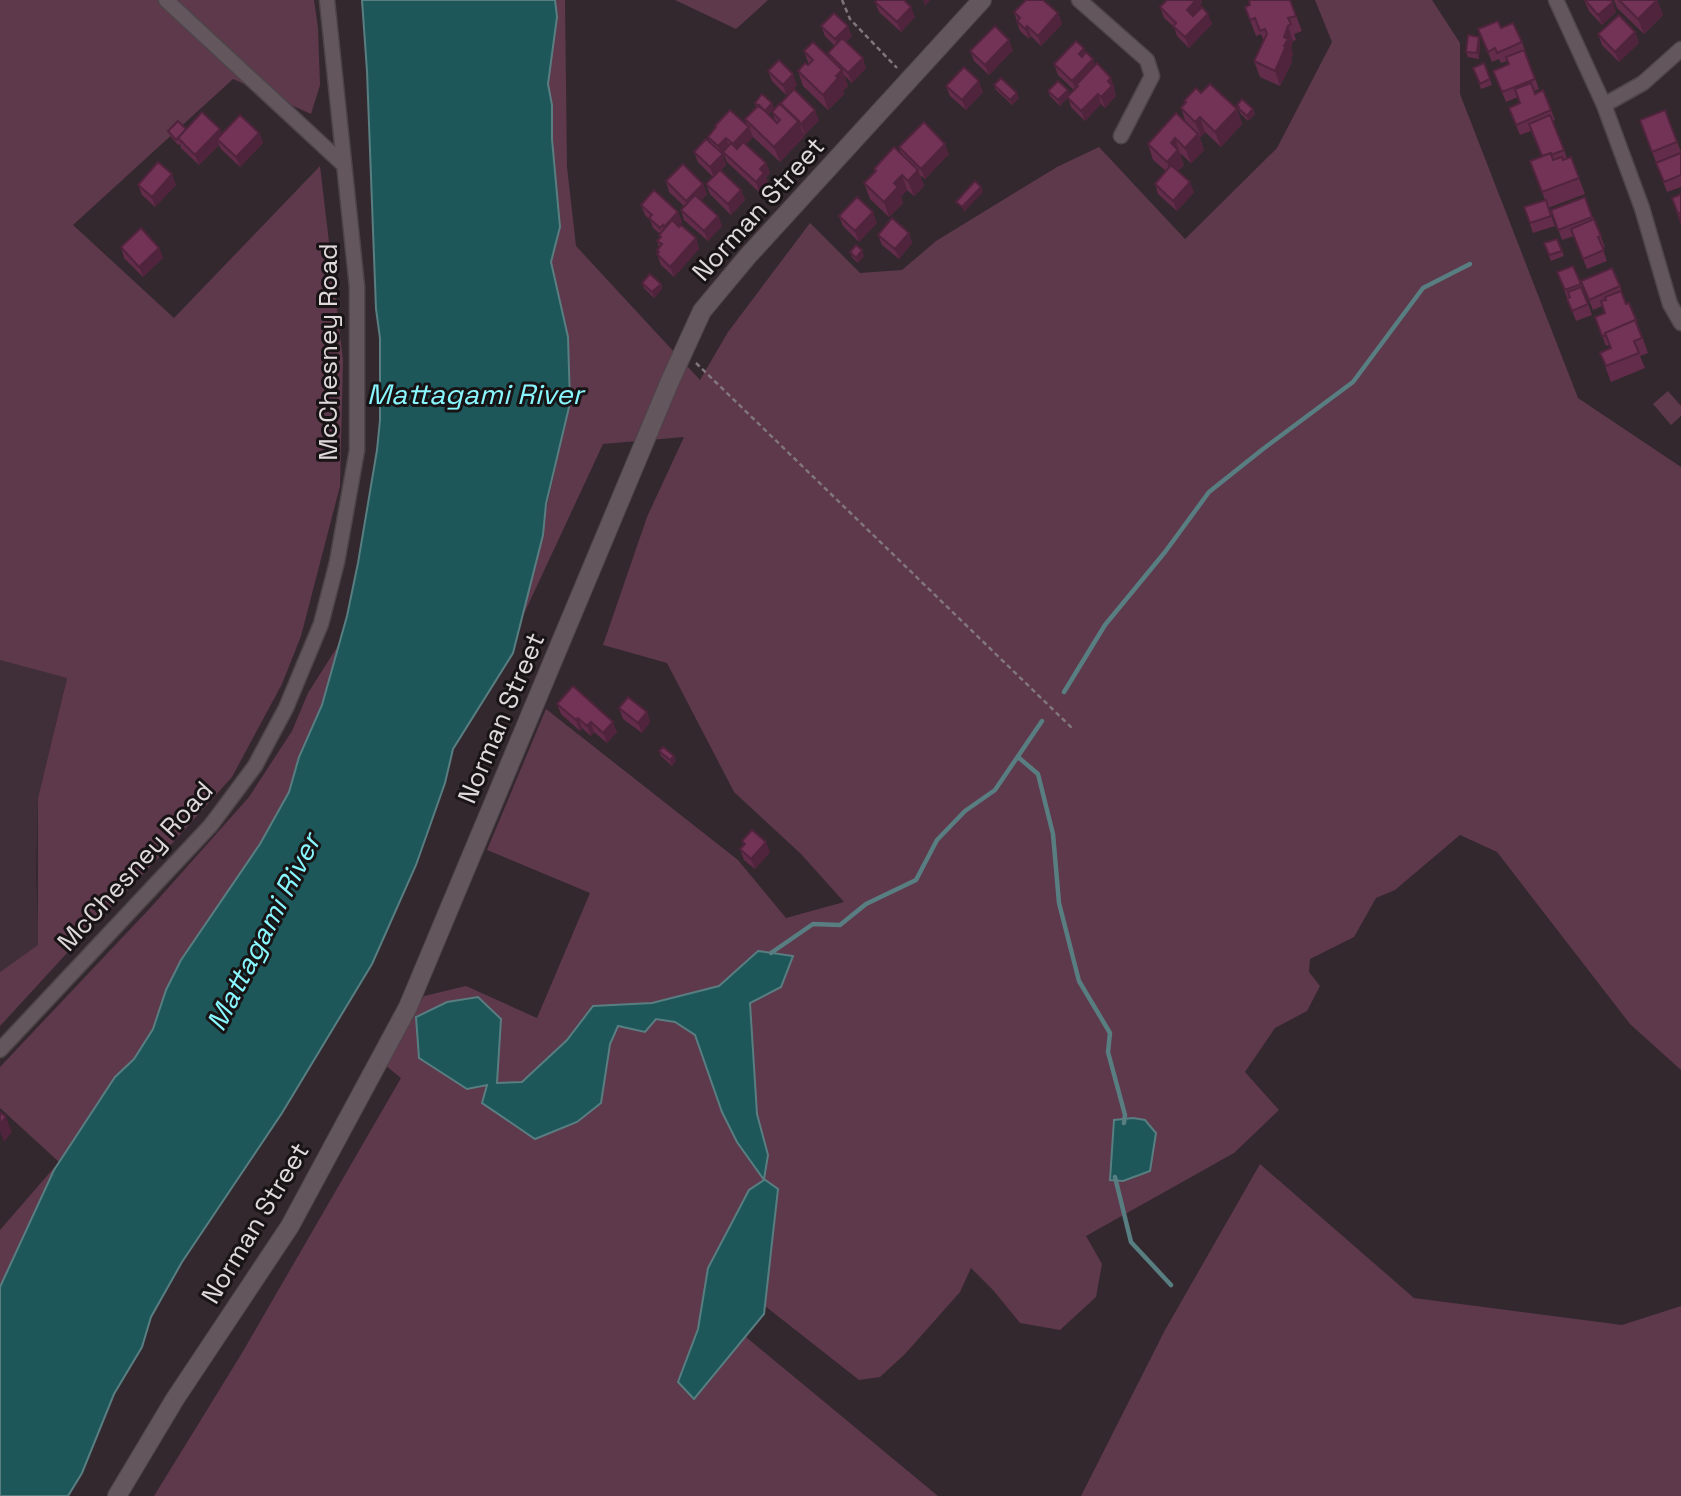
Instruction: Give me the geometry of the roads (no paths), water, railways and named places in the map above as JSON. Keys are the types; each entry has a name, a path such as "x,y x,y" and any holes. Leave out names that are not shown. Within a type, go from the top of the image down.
{"street":[{"path":"166,0 344,165"},
{"name":"McChesney Road","path":"0,1050 211,825 255,766 286,708 321,624 337,562 357,450 357,287 327,0"},
{"name":"Norman Street","path":"117,1496 175,1399 290,1226 408,1007 702,311 747,257 982,0"},
{"path":"1079,0 1147,60 1152,76 1121,136"},
{"path":"1556,0 1604,104 1642,208 1670,304 1681,323"},
{"path":"1604,104 1643,83 1681,49"}],"water":[{"name":"Mattagami River","path":"362,0 555,0 557,17 548,84 552,105 552,139 560,227 551,262 568,337 570,403 546,504 543,535 513,653 453,749 445,783 416,865 372,964 282,1113 182,1262 151,1317 142,1347 114,1394 82,1473 68,1496 0,1496 0,1287 54,1170 115,1077 134,1059 153,1029 166,990 181,960 260,844 289,792 299,757 322,705 347,616 380,420 380,338 376,309"},
{"path":"758,951 793,956 781,987 750,1003 757,1114 768,1155 764,1179 778,1189 764,1314 694,1399 678,1382 698,1329 708,1268 749,1190 764,1180 737,1142 722,1112 695,1035 675,1022 656,1019 645,1032 618,1026 610,1044 601,1103 577,1122 535,1139 482,1103 487,1085 467,1089 419,1058 416,1017 447,1002 478,997 501,1019 497,1083 522,1082 567,1040 593,1006 652,1003 719,986"},
{"path":"1114,1120 1145,1120 1156,1133 1150,1171 1123,1181 1110,1180"}],"waterway":[{"path":"1064,692 1105,625 1165,552 1209,492 1353,382 1423,288 1470,264"},
{"path":"771,953 813,924 840,925 866,904 916,880 937,840 965,811 995,790 1042,721"},
{"path":"1018,757 1038,774 1053,834 1059,903 1079,981 1110,1033 1108,1052 1125,1115 1124,1123"},
{"path":"1115,1177 1131,1242 1171,1285"}]}
